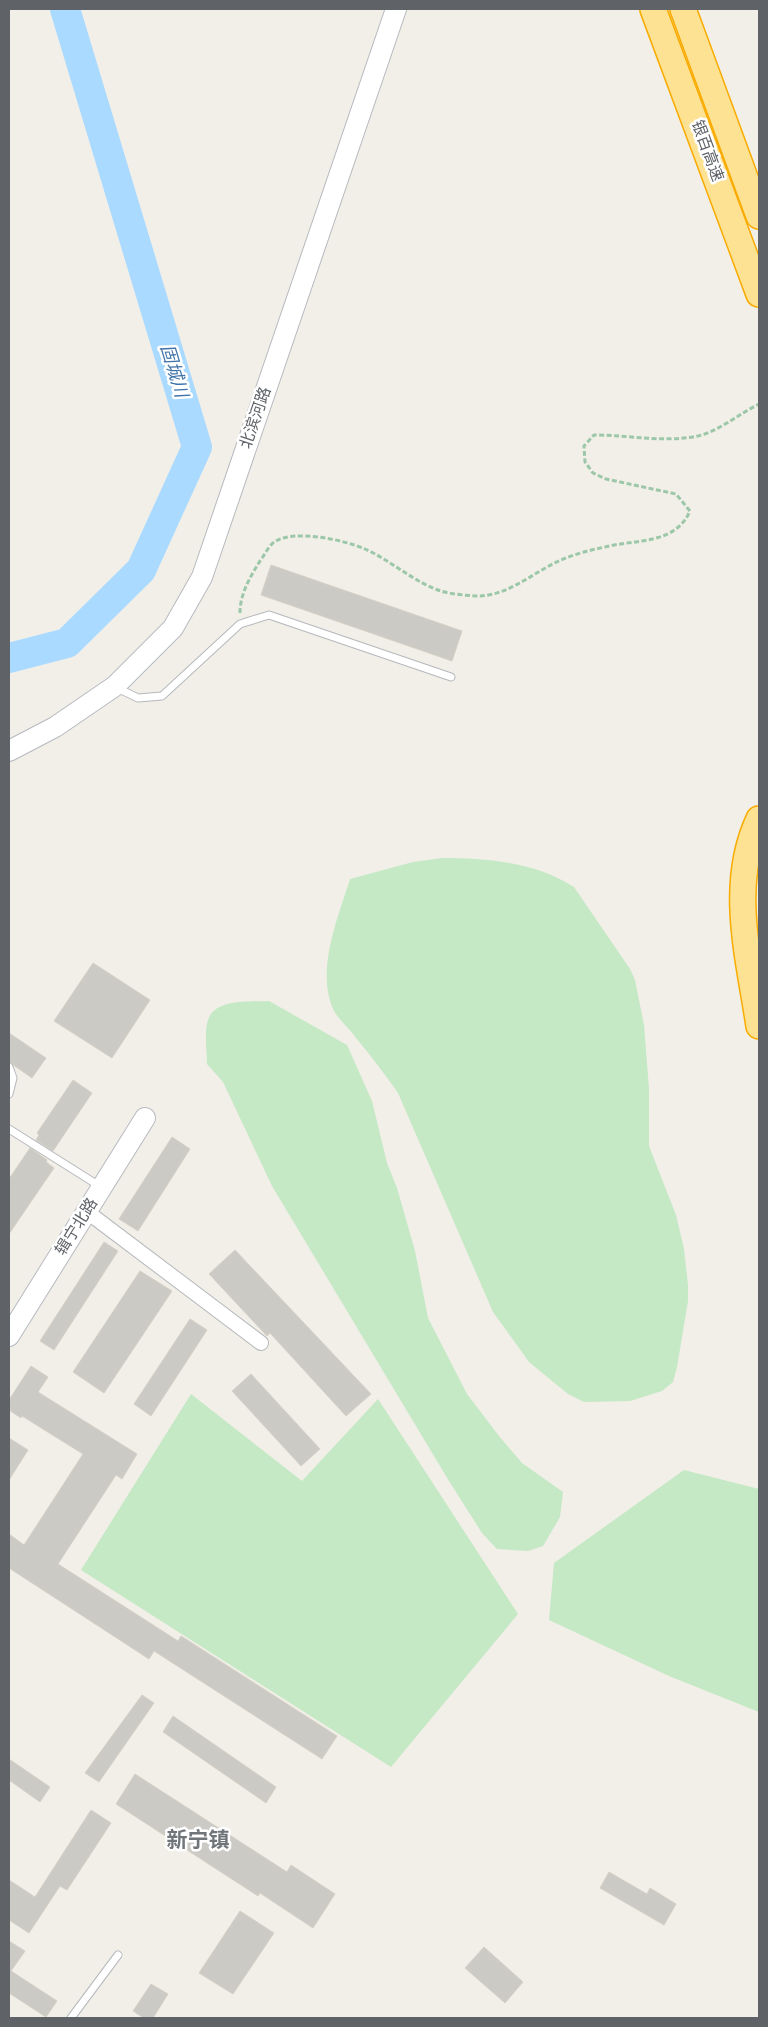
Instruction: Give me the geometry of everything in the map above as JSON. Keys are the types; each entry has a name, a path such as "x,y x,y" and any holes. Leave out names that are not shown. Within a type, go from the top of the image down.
{"highway":[{"name":"银百高速","path":"653,9 759,294"},
{"name":"银百高速","path":"682,9 759,216"},
{"path":"759,819 745,864 741,907 759,1026"}],"main road":[{"name":"北滨河路","path":"9,750 55,726 115,686 173,628 202,578 396,9"},
{"name":"辑宁北路","path":"9,1336 145,1118"}],"street":[{"path":"86,1211 260,1343"}],"lane":[{"path":"115,686 138,698 162,696 240,624 269,615 284,618 450,677"},
{"path":"9,1067 13,1078 9,1094"},
{"path":"9,1129 102,1187"},
{"path":"71,2018 118,1955"}],"path":[{"path":"240,624 240,604 250,577 273,543 288,536 305,536 350,544 367,550 438,590 476,596 490,595 510,588 563,559 619,544 654,539 672,533 685,523 690,510 676,494 606,479 593,473 585,462 584,446 594,435 660,439 698,435 712,430 759,404"}],"green space":[{"path":"442,858 511,863 544,872 574,887 630,969 635,980 644,1025 649,1089 649,1146 676,1215 684,1249 688,1285 688,1301 677,1367 673,1382 662,1391 630,1401 584,1402 568,1394 529,1362 493,1312 398,1093 334,1011 327,979 330,945 350,879 413,862"},
{"path":"269,1001 347,1045 372,1101 387,1163 397,1188 415,1251 428,1318 467,1394 499,1436 522,1463 563,1492 560,1517 543,1546 528,1551 497,1549 482,1533 272,1186 223,1082 207,1064 206,1030 212,1013 218,1008 234,1003"},
{"path":"191,1394 302,1481 378,1399 518,1614 391,1767 81,1570"},
{"path":"684,1470 759,1489 759,1712 669,1676 549,1620 554,1563"}],"building":[{"path":"271,565 462,631 452,661 261,595"},
{"path":"93,963 150,1000 112,1058 54,1021"},
{"path":"9,1033 46,1058 32,1078 9,1062"},
{"path":"73,1080 92,1093 53,1151 36,1140 39,1135 37,1133"},
{"path":"172,1137 190,1149 138,1231 119,1219"},
{"path":"30,1148 47,1160 46,1162 54,1168 9,1234 9,1179"},
{"path":"104,1242 118,1251 54,1350 40,1341"},
{"path":"235,1250 371,1394 346,1416 270,1333 267,1336 209,1274"},
{"path":"140,1271 172,1291 104,1393 73,1372"},
{"path":"190,1319 207,1330 151,1416 134,1404"},
{"path":"31,1366 48,1377 38,1392 137,1454 122,1479 116,1475 58,1564 178,1641 181,1636 337,1736 322,1759 154,1651 149,1659 9,1568 9,1534 24,1545 83,1454 9,1410 9,1400"},
{"path":"251,1374 320,1449 301,1466 232,1391"},
{"path":"9,1438 28,1450 9,1480"},
{"path":"142,1695 154,1703 99,1782 85,1773"},
{"path":"173,1716 276,1787 266,1803 163,1732"},
{"path":"9,1759 50,1787 40,1802 9,1780"},
{"path":"135,1774 287,1872 291,1865 335,1894 313,1928 260,1893 258,1896 116,1804"},
{"path":"91,1810 111,1823 67,1890 60,1886 29,1933 9,1920 9,1880 35,1897"},
{"path":"609,1872 647,1894 650,1888 676,1904 664,1925 600,1888"},
{"path":"240,1911 274,1933 233,1994 199,1973"},
{"path":"9,1941 25,1951 11,1971 57,2001 46,2017 9,1993"},
{"path":"484,1947 523,1982 505,2003 465,1968"},
{"path":"151,1984 168,1994 153,2018 144,2018 133,2011"}],"waterway":[{"name":"固城川","path":"9,658 67,643 141,570 197,447 65,9"}],"district":[{"name":"新宁镇","path":"198,1840"}]}
